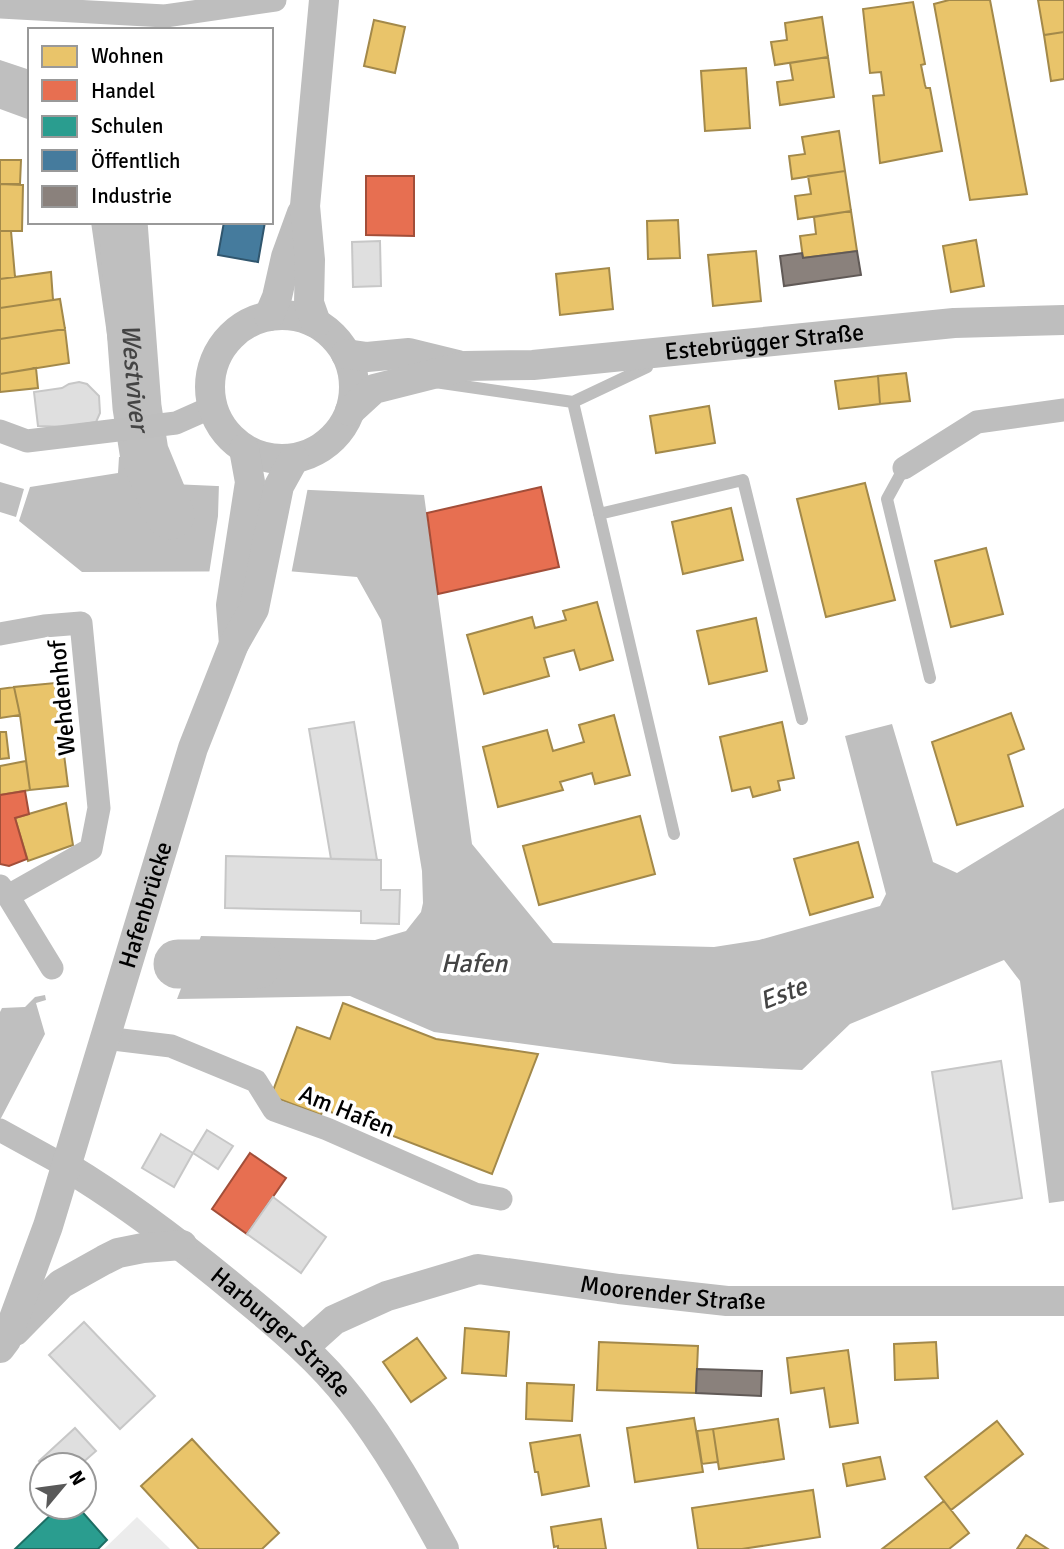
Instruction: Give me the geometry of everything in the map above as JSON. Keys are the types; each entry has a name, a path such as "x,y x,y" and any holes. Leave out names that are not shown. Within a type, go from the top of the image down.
{"street":[{"path":"0,7 164,16 275,0"},
{"path":"316,323 309,303 310,260 305,206 324,0"},
{"path":"269,316 278,297 286,257 305,206"},
{"path":"269,316 293,316 316,323 333,336 346,354 353,372 354,392 350,411 341,428 328,443 312,453 293,458 276,460 244,449 230,438 219,424 212,407 210,383 215,358 229,338 247,323 269,316"},
{"name":"Estebrügger Straße","path":"350,411 374,389 465,366 533,365 954,323 1064,320"},
{"name":"Estebrügger Straße","path":"346,354 367,358 409,353 465,366"},
{"path":"0,431 27,441 181,422 212,407"},
{"path":"904,468 977,422 1064,410"},
{"name":"Hafenbrücke","path":"244,449 265,484"},
{"name":"Hafenbrücke","path":"3,1344 32,1273 66,1167 193,748 234,644 231,606 247,578 265,484 293,458"},
{"name":"Wehdenhof","path":"0,634 81,623 99,808 91,849 4,891"},
{"path":"4,891 52,968"},
{"name":"Am Hafen","path":"105,1038 171,1046 256,1081 274,1110 327,1129 475,1194 501,1199"},
{"path":"6,1134 66,1167"},
{"name":"Harburger Straße","path":"66,1167 124,1202 182,1245 304,1347 350,1399 390,1456 444,1549"},
{"path":"3,1344 61,1284 104,1260 118,1253 143,1248 182,1245"},
{"name":"Moorender Straße","path":"304,1347 334,1320 344,1315 387,1296 478,1269 727,1301 1064,1301"}],"lane":[{"path":"413,379 573,402 647,367 646,352"},
{"path":"573,402 674,834"},
{"path":"904,468 887,499 930,678"},
{"path":"600,514 743,480 803,719"}],"shaded area":[{"path":"137,1517 170,1549 104,1549"}],"water":[{"path":"0,60 28,69 28,119 0,109"},
{"path":"91,224 143,224 161,404 118,412"},
{"name":"Hafen","path":"166,450 172,484 424,495 472,844 553,943 714,947 759,940 880,906 886,894 845,736 892,724 933,862 957,873 1064,808 1064,1201 1049,1203 1020,981 1004,960 850,1024 802,1070 674,1064 434,1032 350,996 177,999 201,936 375,940 406,931 421,912 423,903 422,871 381,620 357,577 287,571 82,572 19,521 30,487 118,473 119,457"},
{"path":"0,482 24,489 16,517 0,512"},
{"path":"45,995 46,1000 36,1003 45,1034 0,1120 0,1012 2,1008 25,1007 35,997"}],"pier":[{"path":"219,483 308,487 291,575 209,574 218,516"}],"building: Wohnen":[{"path":"949,0 990,0 1027,194 970,200 934,4"},
{"path":"1038,0 1064,0 1064,32 1044,35"},
{"path":"913,2 925,64 921,65 926,88 930,88 942,151 880,163 873,96 884,95 881,72 870,73 863,9"},
{"path":"822,17 828,57 775,65 771,42 787,40 785,23"},
{"path":"374,20 405,27 395,73 364,66"},
{"path":"1064,32 1064,79 1051,81 1044,35"},
{"path":"828,57 834,97 780,105 777,82 793,80 790,63"},
{"path":"746,68 750,128 705,131 701,71"},
{"path":"839,131 845,171 792,179 789,156 805,154 802,137"},
{"path":"0,160 21,160 20,184 0,184"},
{"path":"845,171 851,211 798,219 795,196 811,194 808,176"},
{"path":"0,184 23,185 22,231 0,231"},
{"path":"851,211 857,251 803,258 800,236 816,234 814,217"},
{"path":"678,220 680,258 648,259 647,221"},
{"path":"0,231 11,231 15,277 0,279"},
{"path":"976,240 984,286 951,292 943,246"},
{"path":"756,251 761,301 713,306 708,255"},
{"path":"609,268 613,309 560,315 556,274"},
{"path":"51,272 53,300 0,308 0,279"},
{"path":"60,299 65,329 0,339 0,308"},
{"path":"65,329 69,363 0,374 0,339"},
{"path":"36,368 38,388 0,392 0,374"},
{"path":"906,373 910,401 880,404 878,376"},
{"path":"878,376 880,404 839,409 835,381"},
{"path":"709,406 715,443 656,453 650,416"},
{"path":"865,483 895,600 826,617 797,499"},
{"path":"731,508 743,560 683,574 672,522"},
{"path":"986,548 1003,614 951,627 935,561"},
{"path":"597,602 613,660 580,670 574,650 544,658 549,676 484,694 467,635 532,617 535,628 566,620 563,611"},
{"path":"756,618 767,671 709,684 697,631"},
{"path":"55,683 68,786 30,790 14,687"},
{"path":"14,687 20,715 0,718 0,689"},
{"path":"1011,713 1024,749 1008,755 1023,806 957,825 932,742"},
{"path":"614,715 630,775 595,784 592,773 560,782 563,790 498,807 483,747 547,730 553,751 584,742 579,725"},
{"path":"782,722 794,778 778,781 780,790 753,797 750,787 732,791 720,737"},
{"path":"0,732 6,732 9,758 0,759"},
{"path":"26,761 30,790 0,795 0,766"},
{"path":"66,803 73,845 28,861 15,818"},
{"path":"640,816 655,874 539,905 523,846"},
{"path":"858,842 873,897 810,915 794,859"},
{"path":"343,1003 436,1039 538,1054 492,1174 323,1109 321,1115 271,1096 297,1027 330,1039"},
{"path":"465,1328 509,1332 506,1376 462,1373"},
{"path":"417,1338 446,1378 411,1402 383,1362"},
{"path":"599,1342 698,1346 696,1393 597,1390"},
{"path":"936,1342 938,1378 895,1380 894,1344"},
{"path":"848,1350 858,1423 830,1427 824,1388 791,1393 787,1358"},
{"path":"527,1383 574,1385 572,1421 526,1419"},
{"path":"694,1418 703,1472 635,1482 627,1428"},
{"path":"778,1419 784,1459 719,1469 713,1429"},
{"path":"997,1421 1023,1454 951,1510 925,1477"},
{"path":"713,1429 718,1462 702,1464 697,1431"},
{"path":"580,1435 589,1486 542,1495 530,1443"},
{"path":"192,1439 279,1533 262,1549 199,1549 141,1486"},
{"path":"880,1457 885,1479 847,1486 843,1464"},
{"path":"813,1490 820,1537 742,1549 698,1549 692,1508"},
{"path":"944,1501 969,1533 949,1549 882,1549"},
{"path":"601,1519 606,1549 554,1547 551,1527"},
{"path":"1026,1535 1034,1540 1048,1549 1017,1549"}],"building: Handel":[{"path":"366,176 414,176 414,236 366,235"},
{"path":"541,487 559,567 438,594 427,513"},
{"path":"25,791 29,814 15,818 27,859 9,866 0,864 0,795"},
{"path":"250,1153 286,1178 247,1234 212,1209"}],"building: Schulen":[{"path":"44,1521 90,1521 107,1540 98,1549 15,1549"}],"building: Öffentlich":[{"path":"224,224 265,224 258,262 218,255"}],"building: Industrie":[{"path":"857,251 861,275 784,286 780,256 802,253 803,258"},
{"path":"697,1369 762,1371 761,1396 696,1393"}],"building: Sonstige":[{"path":"380,241 381,286 353,287 352,242"},
{"path":"79,382 87,384 99,396 100,413 96,422 66,427 38,426 34,392 62,388"},
{"path":"354,722 377,860 331,859 309,729"},
{"path":"226,856 381,860 381,890 400,890 399,924 361,923 361,911 225,908"},
{"path":"1001,1061 1022,1198 953,1209 932,1072"},
{"path":"207,1130 233,1146 218,1169 193,1153"},
{"path":"161,1134 193,1153 174,1187 142,1168"},
{"path":"273,1197 326,1237 301,1273 247,1234"},
{"path":"84,1322 155,1396 120,1429 49,1355"},
{"path":"75,1428 96,1451 50,1451"}],"waterway":[{"name":"Westviver","path":"123,224 137,407 144,452 170,515"},
{"name":"Hafen","path":"178,964 257,964"}],"water label":[{"name":"Este","path":"783,993"}]}
